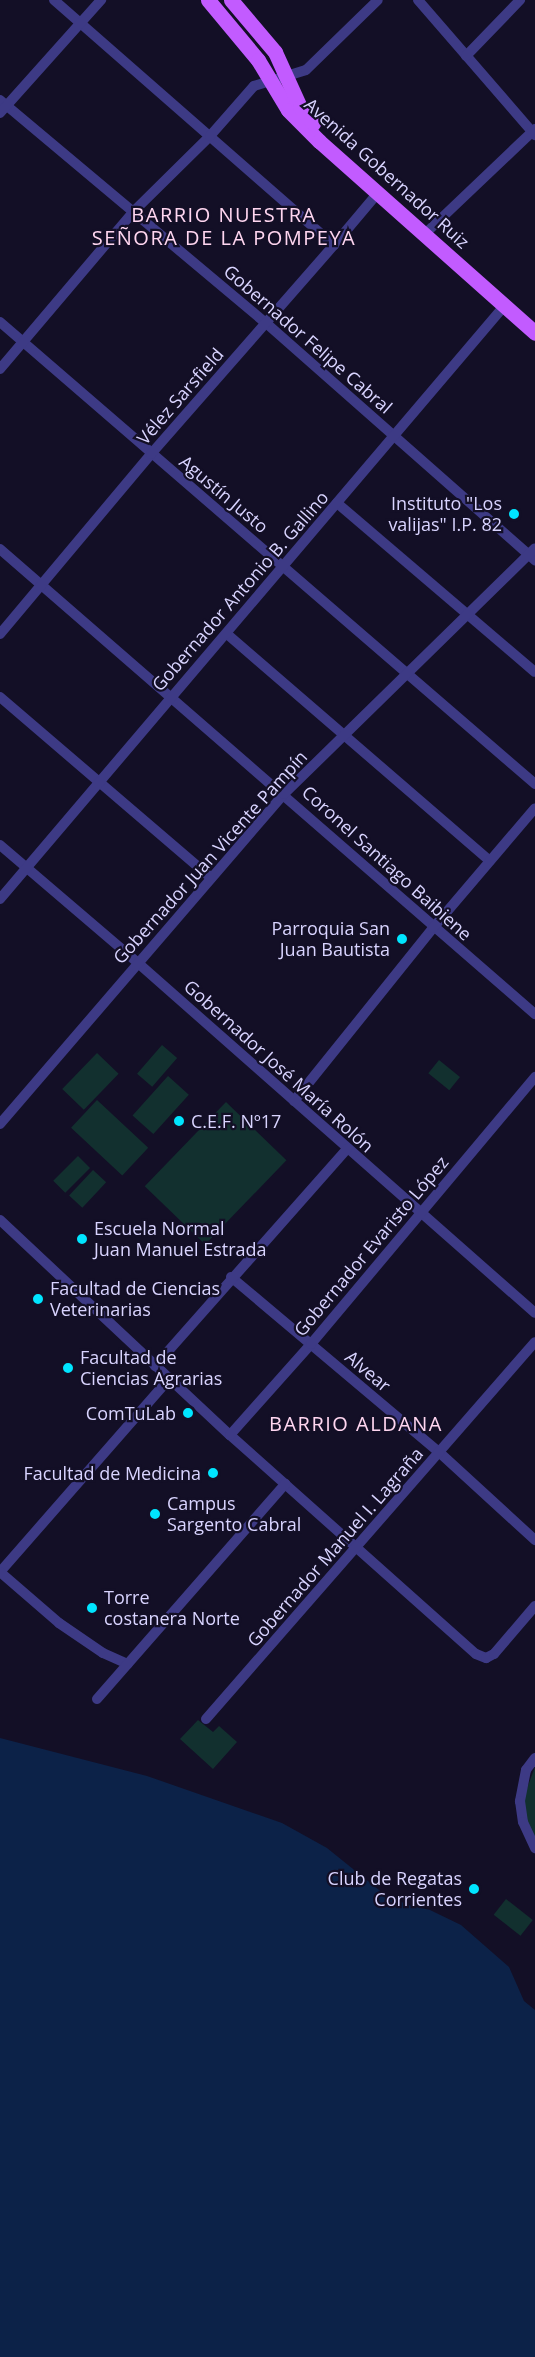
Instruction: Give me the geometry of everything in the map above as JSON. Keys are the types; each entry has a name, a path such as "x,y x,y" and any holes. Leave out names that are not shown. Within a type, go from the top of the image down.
{"main road":[{"name":"Avenida Gobernador Ruiz","path":"208,0 258,60 288,110 377,194 535,333"},
{"name":"Avenida Gobernador Ruiz","path":"231,0 275,52 300,107 313,123 372,178 535,320"}],"street":[{"path":"54,0 79,25 334,245"},
{"path":"2,106 101,0"},
{"path":"0,369 134,211 210,136 254,86 306,70 378,0"},
{"path":"417,0 534,132 430,229"},
{"path":"466,56 520,0"},
{"name":"Gobernador Felipe Cabral","path":"2,106 134,211 533,554"},
{"path":"372,178 377,194"},
{"name":"Vélez Sarsfield","path":"0,634 151,454 377,194"},
{"name":"Gobernador Antonio B. Gallino","path":"0,899 28,869 171,696 227,634 505,305"},
{"name":"Agustín Justo","path":"0,322 535,784"},
{"path":"337,503 535,672"},
{"name":"Coronel Santiago Baibiene","path":"0,549 284,794 433,928 535,1014"},
{"name":"Gobernador Juan Vicente Pampín","path":"0,1124 284,794 533,554"},
{"path":"227,634 490,861"},
{"path":"0,697 211,878"},
{"path":"294,1101 433,928 535,808"},
{"name":"Gobernador José María Rolón","path":"0,845 138,963 346,1149 535,1312"},
{"name":"Gobernador Evaristo López","path":"230,1435 311,1344 535,1077"},
{"path":"155,1366 346,1149"},
{"path":"0,1220 230,1435 476,1654 486,1658 494,1654 535,1606"},
{"name":"Alvear","path":"231,1277 440,1452 535,1540"},
{"name":"Gobernador Manuel I. Lagraña","path":"206,1719 535,1342"},
{"path":"128,1664 103,1653 59,1623 0,1572 169,1379"},
{"path":"97,1699 285,1484"},
{"path":"535,1758 526,1770 520,1801 523,1822 535,1848"}],"green space":[{"path":"162,1045 177,1058 152,1087 137,1074"},
{"path":"97,1053 119,1074 84,1110 62,1089"},
{"path":"439,1060 460,1077 449,1090 428,1073"},
{"path":"168,1076 189,1095 153,1134 133,1115"},
{"path":"97,1100 148,1148 122,1176 71,1128"},
{"path":"226,1102 286,1160 205,1245 145,1186"},
{"path":"78,1156 90,1168 65,1193 53,1181"},
{"path":"93,1170 106,1182 82,1208 69,1196"},
{"path":"198,1720 213,1732 219,1726 237,1742 213,1769 180,1739"},
{"path":"535,1767 535,1844 525,1821 523,1799"},
{"path":"506,1899 533,1920 520,1936 494,1915"}],"water":[{"path":"0,1738 147,1776 282,1823 327,1848 384,1894 408,1905 430,1910 461,1925 509,1967 524,2001 535,2010 535,2357 0,2357"}],"place":[{"name":"Instituto \"Los valijas\" I.P. 82","path":"514,514"},
{"name":"Parroquia San Juan Bautista","path":"402,939"},
{"name":"C.E.F. Nº17","path":"179,1121"},
{"name":"Escuela Normal Juan Manuel Estrada","path":"82,1239"},
{"name":"Facultad de Ciencias Veterinarias","path":"38,1299"},
{"name":"Facultad de Ciencias Agrarias","path":"68,1368"},
{"name":"ComTuLab","path":"188,1413"},
{"name":"Facultad de Medicina","path":"213,1473"},
{"name":"Campus Sargento Cabral","path":"155,1514"},
{"name":"Torre costanera Norte","path":"92,1608"},
{"name":"Club de Regatas Corrientes","path":"474,1889"}],"district":[{"name":"BARRIO NUESTRA SEÑORA DE LA POMPEYA","path":"224,226"},
{"name":"BARRIO ALDANA","path":"356,1423"}]}
